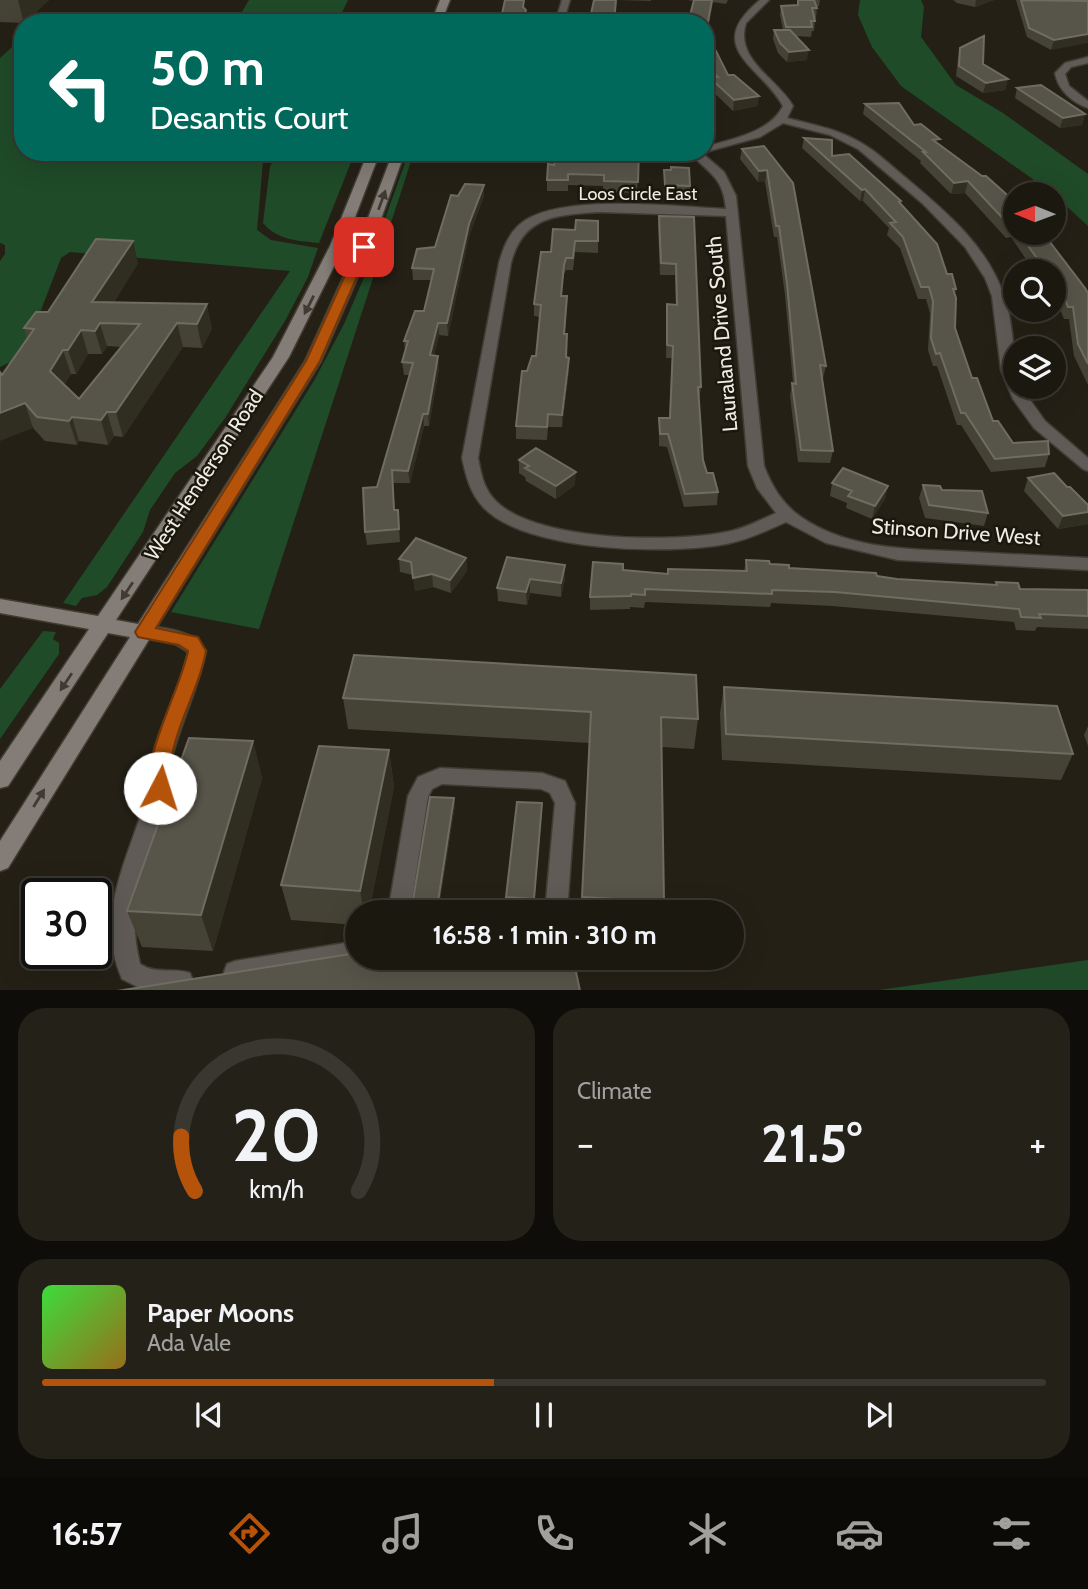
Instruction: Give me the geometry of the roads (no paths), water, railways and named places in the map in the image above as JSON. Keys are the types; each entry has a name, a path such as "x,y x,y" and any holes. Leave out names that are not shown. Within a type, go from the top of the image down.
{"main road":[{"name":"West Henderson Road","path":"0,779 281,357 337,246 370,161"},
{"name":"West Henderson Road","path":"0,861 313,361 364,247 396,161"},
{"path":"0,607 144,632"}],"street":[{"path":"714,148 758,136 783,120 787,109 783,96 747,62 738,39 744,20 765,0"},
{"path":"1088,60 1068,65 1060,73 1069,92 1088,105"},
{"path":"783,120 835,134 859,146 930,204 963,237 988,273 998,294 1008,370 1015,389 1041,426 1088,466"},
{"name":"Lauraland Drive South","path":"708,161 727,185 732,213 756,466 762,487 786,515"},
{"name":"Loos Circle East","path":"732,213 596,209 556,214 529,223 519,231 508,253 470,458 471,474 491,506 533,529 570,538 689,542 726,538 759,528 786,515"},
{"name":"Stinson Drive West","path":"786,515 810,530 838,542 870,550 898,554 1088,564"},
{"path":"144,632 181,638 191,642 197,651 194,667 162,754 160,788 127,879 121,910 121,943 130,971 146,981 166,984 345,954"},
{"path":"400,900 418,796 425,783 440,776 542,781 558,787 565,803 557,900"}]}
